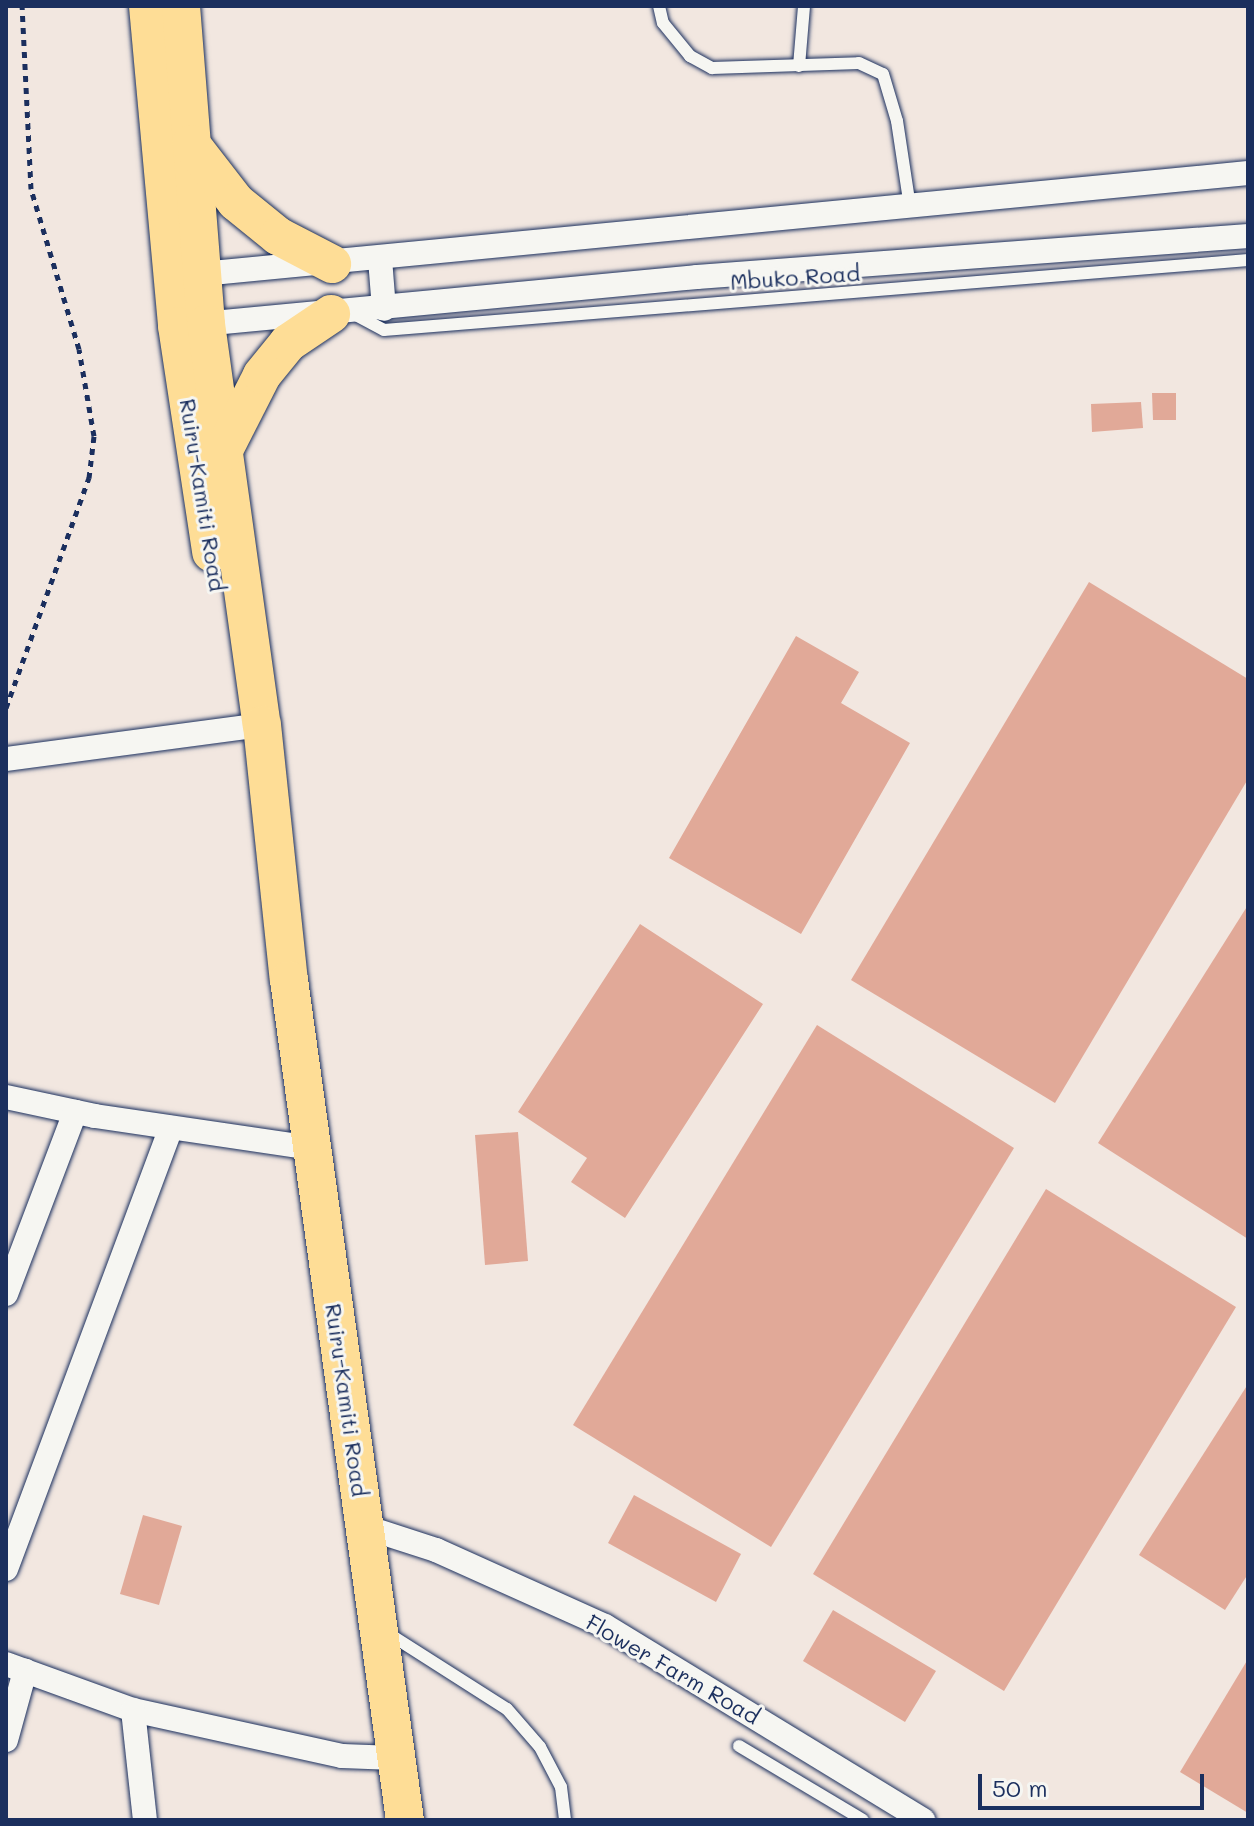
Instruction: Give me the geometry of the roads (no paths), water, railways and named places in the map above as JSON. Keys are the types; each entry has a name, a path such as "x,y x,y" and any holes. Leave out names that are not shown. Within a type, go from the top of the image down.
{"main road":[{"name":"Ruiru-Kamiti Road","path":"148,6 313,1148 405,1820"},
{"name":"Ruiru-Kamiti Road","path":"181,6 191,144 187,275"},
{"path":"191,144 236,202 278,236 332,264"},
{"path":"223,452 262,375 288,343 340,313"},
{"name":"Ruiru-Kamiti Road","path":"192,325 223,452 252,726"}],"street":[{"path":"187,275 332,264 662,227 910,207 1248,173"},
{"path":"192,325 697,277 1248,236"},
{"path":"380,259 384,309"},
{"path":"6,759 252,726"},
{"path":"6,1097 171,1128 313,1148"},
{"path":"6,1294 75,1112"},
{"path":"6,1569 171,1128"},
{"name":"Flower Farm Road","path":"365,1527 436,1550 605,1626 923,1820"},
{"path":"6,1740 15,1667 133,1710 342,1756 395,1758"},
{"path":"133,1710 145,1820"}],"lane":[{"path":"659,6 663,23 690,56 712,68 859,63 883,74 897,121 910,207"},
{"path":"799,66 804,6"},
{"name":"Mbuko Road","path":"340,313 384,330 1248,260"},
{"path":"380,1628 507,1709 540,1747 561,1787 565,1820"},
{"path":"739,1746 856,1818"}]}
